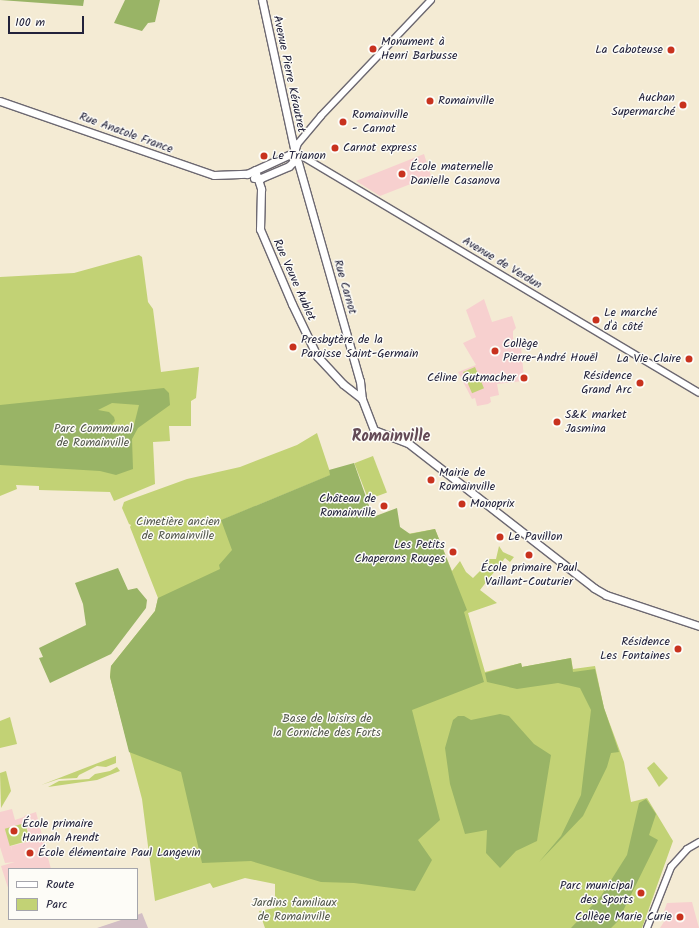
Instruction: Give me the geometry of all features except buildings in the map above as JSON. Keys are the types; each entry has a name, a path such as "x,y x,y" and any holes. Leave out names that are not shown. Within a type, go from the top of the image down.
{"main road":[{"name":"Avenue Pierre Kérautret","path":"262,0 295,152"},
{"name":"Rue Anatole France","path":"0,101 206,174 247,174 274,163 295,152"},
{"path":"255,170 257,179 271,174 293,162 295,152"},
{"name":"Rue Carnot","path":"295,152 360,381 362,399 373,428 378,434 408,443 581,578 606,595 699,626"},
{"name":"Rue Anatole France","path":"247,174 257,179"},
{"name":"Rue Veuve Aublet","path":"257,179 261,197 260,229 317,356 334,375 362,399"}],"street":[{"path":"295,152 298,143 321,116 431,0"},
{"name":"Avenue de Verdun","path":"295,152 697,392"},
{"path":"647,928 671,867 687,849 699,842"}],"shaded area":[{"name":"École maternelle Danielle Casanova","path":"424,154 431,176 380,196 356,181"},
{"name":"Collège Pierre-André Houël","path":"484,299 492,322 512,316 516,328 513,331 513,338 516,345 521,347 524,378 523,381 497,384 499,395 490,397 491,402 488,404 477,406 475,398 472,399 458,372 476,365 463,343 476,337 466,310"},
{"path":"12,809 15,820 24,817 30,840 10,844 12,851 11,846 31,841 24,816 36,812 51,868 8,868 8,888 1,866 15,862 5,863 0,847 0,812"},
{"name":"Collège Marie Curie","path":"692,902 699,928 660,928 665,920 663,914 667,903"},
{"path":"142,913 148,928 97,928 121,920 138,920 138,915"}],"green space":[{"path":"0,0 84,0 83,6"},
{"path":"125,0 160,0 155,22 148,23 142,31 114,23"},
{"name":"Parc Communal de Romainville","path":"139,255 142,257 148,302 153,309 161,372 199,367 196,398 191,401 191,426 169,426 170,441 153,442 155,484 114,501 110,492 39,490 39,486 16,485 17,489 0,496 0,277 74,273"},
{"path":"475,367 484,388 472,393 463,372"},
{"name":"Parc Communal de Romainville","path":"164,388 169,393 170,405 138,428 132,439 133,469 116,475 100,471 0,465 0,405","holes":["112,403 139,405 134,425 126,428 111,429 110,426 115,421 114,417 109,412 98,410"]},
{"name":"Base de loisirs de la Corniche des Forts","path":"317,433 331,475 222,520 402,535 435,529 452,571 460,561 466,572 473,578 489,562 488,559 496,559 499,546 503,552 514,557 510,562 505,558 480,590 497,603 468,613 485,672 521,663 522,667 571,658 573,669 595,666 604,708 624,762 631,802 647,798 673,841 642,928 265,928 259,911 275,908 275,884 245,878 213,888 210,883 155,901 142,799 110,677 111,666 155,611 158,598 130,527 131,525 129,524 122,508 124,502 187,479 240,467 297,445"},
{"path":"373,456 387,492 368,500 354,463"},
{"name":"Base de loisirs de la Corniche des Forts","path":"354,463 373,517 397,508 400,527 410,534 435,529 467,610 464,612 484,682 412,710 440,820 418,840 432,860 415,891 354,883 321,882 251,861 202,863 181,772 129,752 110,677 111,666 155,611 158,598 220,569 219,565 232,550 221,520 330,475 329,470"},
{"path":"118,568 128,590 137,588 147,600 146,608 111,654 50,683 39,658 43,657 39,648 86,625 83,604 75,583"},
{"path":"571,658 573,672 595,669 604,708 619,752 611,753 607,767 583,816 539,862 561,836 581,795 591,710 580,688 558,683 517,689 487,682 485,673 521,663 522,667"},
{"path":"500,714 509,716 534,744 551,755 537,841 516,851 500,868 486,853 487,830 465,834 450,784 445,748 453,720 458,716 464,716 471,720"},
{"path":"10,717 17,744 0,748 0,721"},
{"path":"116,756 116,763 106,767 97,766 79,775 77,778 59,779 41,785"},
{"path":"654,762 668,778 659,787 647,768"},
{"path":"117,767 120,771 97,780 48,787 59,781 89,779 95,774 110,771"},
{"path":"6,771 11,791 1,808 0,773"},
{"path":"646,799 656,814 649,835 658,840 618,921 611,928 571,928 601,896 627,855 639,803"},
{"path":"25,823 30,840 10,846 5,829"}],"place":[{"name":"Monument à Henri Barbusse","path":"373,49"},
{"name":"La Caboteuse","path":"671,50"},
{"name":"Romainville","path":"430,101"},
{"name":"Auchan Supermarché","path":"683,105"},
{"name":"Romainville - Carnot","path":"343,122"},
{"name":"Carnot express","path":"335,148"},
{"name":"Le Trianon","path":"264,156"},
{"name":"École maternelle Danielle Casanova","path":"402,174"},
{"name":"Le marché d'à côté","path":"596,320"},
{"name":"Presbytère de la Paroisse Saint-Germain","path":"293,347"},
{"name":"Collège Pierre-André Houël","path":"495,351"},
{"name":"La Vie Claire","path":"689,359"},
{"name":"Céline Gutmacher","path":"524,378"},
{"name":"Résidence Grand Arc","path":"640,383"},
{"name":"S&K market Jasmina","path":"557,422"},
{"name":"Mairie de Romainville","path":"431,480"},
{"name":"Monoprix","path":"462,504"},
{"name":"Château de Romainville","path":"384,506"},
{"name":"Le Pavillon","path":"500,537"},
{"name":"Les Petits Chaperons Rouges","path":"453,552"},
{"name":"École primaire Paul Vaillant-Couturier","path":"529,555"},
{"name":"Résidence Les Fontaines","path":"678,649"},
{"name":"École primaire Hannah Arendt","path":"14,831"},
{"name":"École élémentaire Paul Langevin","path":"30,853"},
{"name":"Parc municipal des Sports","path":"641,893"},
{"name":"Collège Marie Curie","path":"680,917"}],"district":[{"name":"Romainville","path":"391,437"}],"park label":[{"name":"Cimetière ancien de Romainville","path":"178,529"},
{"name":"Jardins familiaux de Romainville","path":"294,910"}]}
